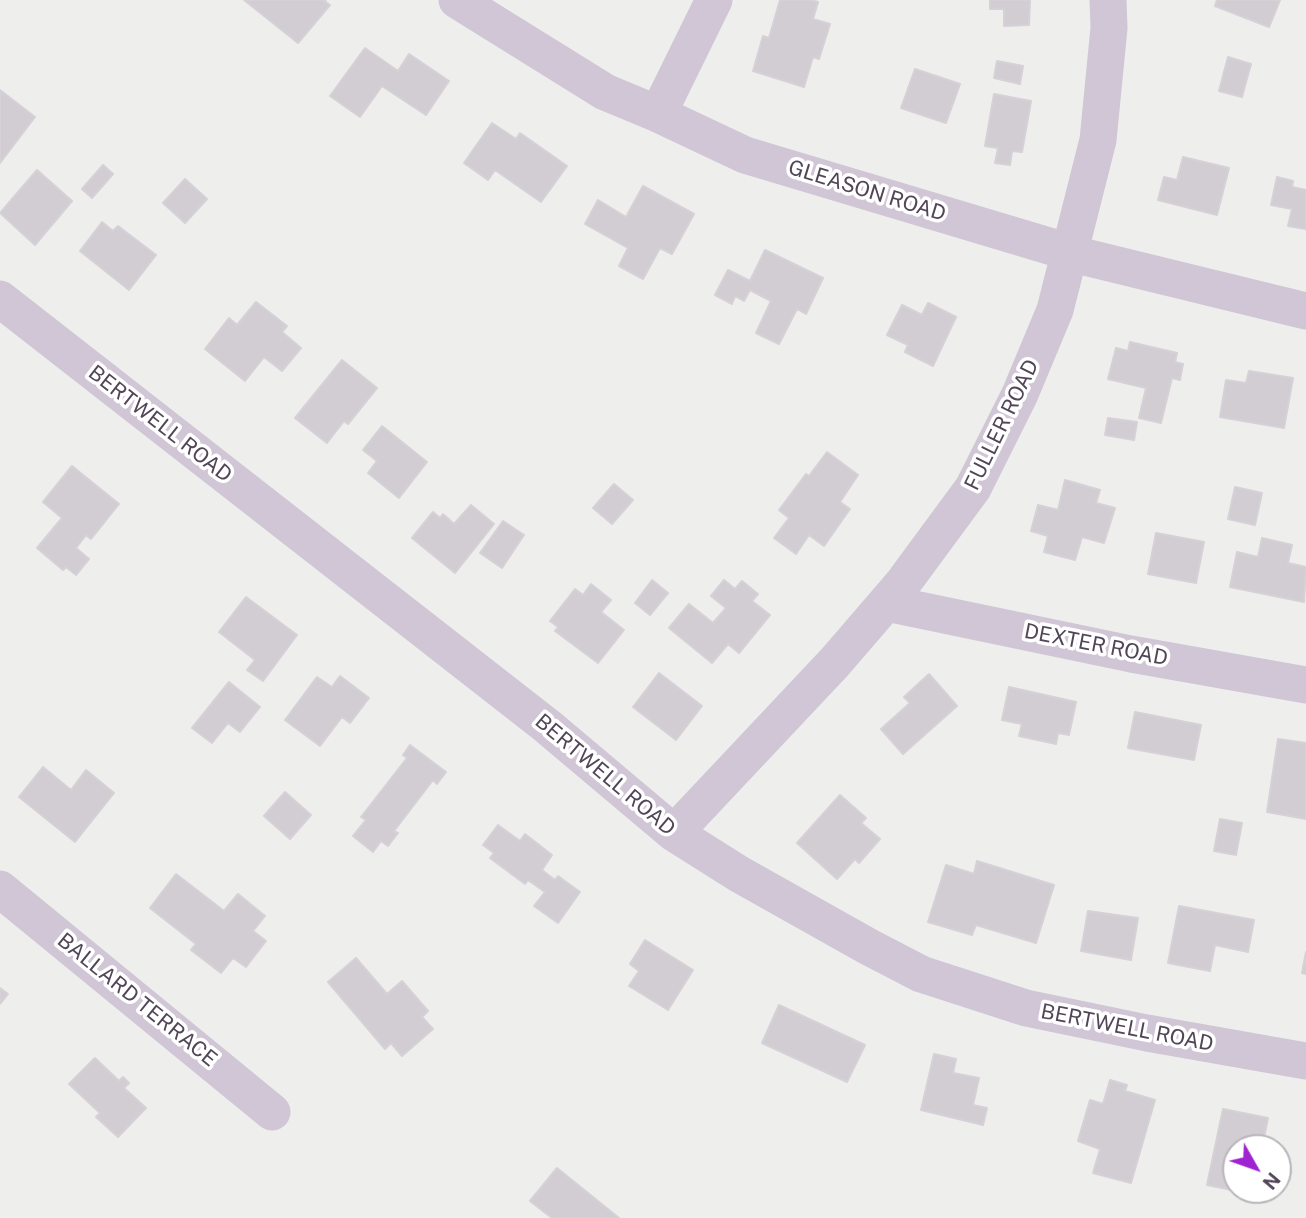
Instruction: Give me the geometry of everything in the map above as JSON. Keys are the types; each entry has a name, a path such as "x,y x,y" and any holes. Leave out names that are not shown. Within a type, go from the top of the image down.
{"street":[{"name":"GLEASON ROAD","path":"457,0 605,92 745,155 1069,252 1306,311"},
{"path":"658,114 714,0"},
{"name":"FULLER ROAD","path":"674,833 835,662 903,583 973,488 1020,394 1055,310 1098,140 1109,28 1108,0"},
{"name":"BERTWELL ROAD","path":"0,299 547,726 674,833 739,874 921,974 1026,1008 1306,1061"},
{"name":"DEXTER ROAD","path":"886,603 1131,654 1306,685"},
{"name":"BALLARD TERRACE","path":"0,889 272,1112"}],"building":[{"path":"244,0 326,0 324,1 330,5 298,43"},
{"path":"780,0 818,2 813,19 830,24 819,59 813,57 804,87 753,71 763,36 769,38"},
{"path":"990,0 1030,0 1029,25 1004,26 1004,9 990,9"},
{"path":"1217,0 1280,0 1269,27 1215,6"},
{"path":"365,48 398,71 409,54 449,81 426,115 382,86 360,117 330,96"},
{"path":"1228,57 1251,64 1242,97 1219,91"},
{"path":"997,61 1023,66 1020,84 994,78"},
{"path":"915,69 960,84 946,123 901,108"},
{"path":"0,90 35,117 0,163"},
{"path":"994,94 1031,101 1022,152 1012,151 1010,165 995,163 998,148 985,146"},
{"path":"492,123 516,139 520,133 567,166 541,202 495,170 488,180 464,163"},
{"path":"1183,157 1229,168 1217,215 1158,200 1164,177 1177,180"},
{"path":"103,165 113,174 92,198 82,189"},
{"path":"37,170 72,201 35,245 0,213"},
{"path":"1277,177 1293,181 1292,187 1306,190 1306,229 1288,226 1292,209 1271,205"},
{"path":"185,179 207,199 185,223 163,203"},
{"path":"643,186 694,214 672,254 660,248 643,279 619,266 628,248 585,224 598,200 626,217"},
{"path":"102,222 113,231 118,226 156,255 129,290 80,251"},
{"path":"765,250 823,278 806,314 797,309 779,344 756,333 771,301 750,290 744,301 735,296 732,304 715,295 728,270 750,281"},
{"path":"256,302 287,326 282,332 301,348 282,371 264,357 245,381 205,349 229,318 237,325"},
{"path":"928,303 956,317 933,366 905,352 908,345 887,335 902,305 922,315"},
{"path":"1130,342 1177,353 1175,362 1183,364 1180,380 1172,378 1161,423 1139,418 1146,388 1108,379 1116,348 1128,351"},
{"path":"342,360 377,388 348,424 344,421 327,443 295,418"},
{"path":"1249,371 1293,378 1284,428 1220,417 1226,380 1246,383"},
{"path":"1108,418 1137,422 1134,440 1105,435"},
{"path":"382,426 427,462 399,498 368,473 377,461 363,450"},
{"path":"827,452 858,475 840,502 850,509 824,546 809,535 796,554 774,538 789,518 779,510 806,474 809,476"},
{"path":"72,466 119,504 91,539 86,535 76,548 89,559 76,575 66,567 63,570 37,548 62,518 43,502"},
{"path":"1065,480 1100,490 1096,503 1115,508 1104,543 1082,537 1075,560 1044,552 1048,536 1031,531 1038,505 1058,510"},
{"path":"614,484 633,500 612,524 593,508"},
{"path":"1235,487 1262,493 1255,525 1228,519"},
{"path":"471,505 494,524 455,573 412,538 433,512 440,518 443,514 454,524"},
{"path":"503,521 524,535 502,568 480,553"},
{"path":"1156,533 1204,542 1196,583 1148,574"},
{"path":"1262,538 1292,545 1288,563 1306,567 1304,602 1230,587 1237,552 1258,557"},
{"path":"652,580 668,593 650,615 635,603"},
{"path":"724,580 735,589 742,581 758,594 752,601 770,615 739,653 728,644 712,663 669,628 689,604 713,623 726,608 711,596"},
{"path":"591,584 611,600 601,612 624,630 598,663 555,631 558,627 550,621 575,589 583,595"},
{"path":"246,597 297,635 263,681 247,670 255,660 219,632"},
{"path":"659,673 702,706 676,740 633,707"},
{"path":"929,674 957,706 903,754 881,729 910,703 904,697"},
{"path":"340,676 369,698 350,723 342,717 320,746 285,720 317,677 332,687"},
{"path":"229,682 260,707 240,732 228,723 212,743 192,728"},
{"path":"1009,687 1076,702 1069,735 1058,733 1056,744 1019,736 1022,724 1002,720"},
{"path":"1135,712 1201,725 1194,760 1128,748"},
{"path":"1278,739 1306,743 1306,819 1267,812"},
{"path":"410,745 446,772 437,784 433,780 394,831 398,833 388,846 381,841 373,852 353,836 366,820 361,817 407,758 403,755"},
{"path":"43,767 71,790 86,770 114,793 75,842 19,797"},
{"path":"285,792 311,815 290,839 264,816"},
{"path":"840,795 866,818 861,823 880,839 859,863 855,859 837,879 797,843"},
{"path":"1220,819 1242,823 1236,855 1214,851"},
{"path":"498,825 520,841 525,834 552,855 542,870 555,880 558,876 580,892 558,923 534,906 545,892 528,880 525,884 490,858 494,853 483,845"},
{"path":"977,861 1054,885 1036,943 976,925 972,935 928,922 946,865 974,874"},
{"path":"176,874 224,911 238,894 265,916 253,931 266,941 246,967 233,958 221,973 191,950 196,944 150,908"},
{"path":"1179,906 1254,920 1248,952 1215,945 1210,971 1168,963"},
{"path":"1088,911 1138,918 1131,960 1081,951"},
{"path":"645,940 693,970 668,1010 629,986 639,971 630,964"},
{"path":"1306,952 1306,974 1302,973"},
{"path":"356,958 387,994 402,981 428,1011 422,1017 433,1029 402,1056 391,1043 385,1049 328,982"},
{"path":"0,988 8,994 0,1004"},
{"path":"779,1005 865,1045 847,1082 762,1043"},
{"path":"934,1054 956,1059 953,1073 979,1078 973,1105 987,1108 983,1125 921,1110"},
{"path":"95,1058 119,1081 123,1077 129,1083 124,1088 146,1108 118,1137 96,1117 100,1113 69,1084"},
{"path":"1110,1080 1127,1085 1125,1091 1155,1100 1131,1183 1093,1173 1100,1149 1078,1141 1090,1100 1103,1104"},
{"path":"1223,1109 1268,1118 1265,1134 1222,1134 1222,1188 1207,1185"},
{"path":"557,1168 619,1218 552,1218 530,1201"}]}
